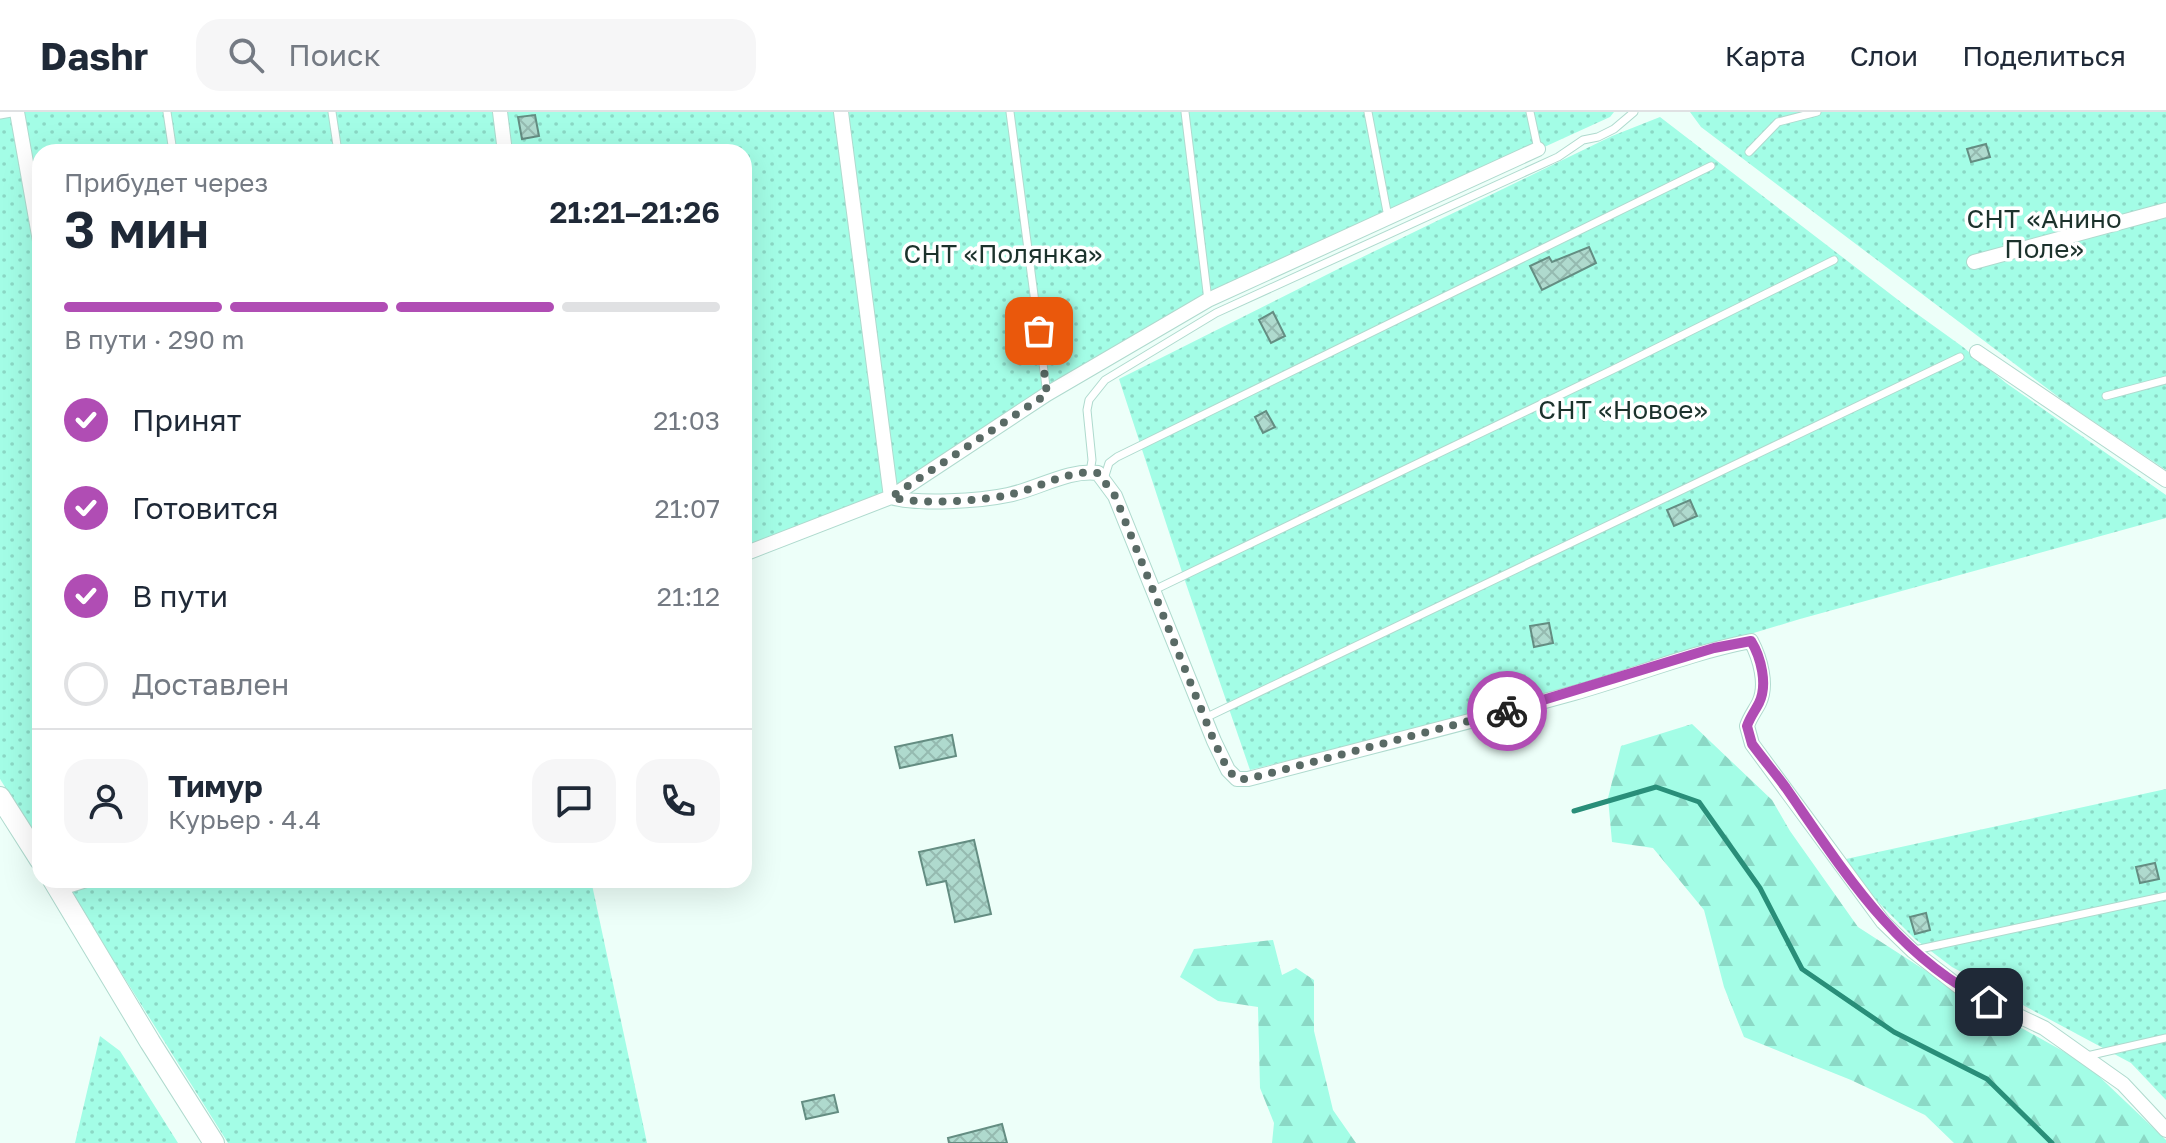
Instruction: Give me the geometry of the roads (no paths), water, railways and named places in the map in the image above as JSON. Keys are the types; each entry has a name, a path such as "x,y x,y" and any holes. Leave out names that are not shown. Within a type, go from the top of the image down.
{"main road":[{"path":"0,797 32,847"},
{"path":"63,888 150,1042 214,1143"}],"street":[{"path":"17,112 32,196"},
{"path":"500,112 504,144"},
{"path":"841,112 891,497"},
{"path":"752,551 891,497 1047,394 1208,300 1538,149"},
{"path":"1974,262 2166,210"},
{"path":"1977,352 2166,480"},
{"path":"891,497 911,503 1007,495 1081,472 1098,473 1115,496 1205,718 1228,770 1237,779 1248,779 1522,707 1714,648 1751,641 1758,653 1762,673 1760,700 1747,726 1752,744 1883,922 1913,951 1962,989 2044,1028 2123,1084 2166,1130"}],"lane":[{"path":"0,115 17,112"},
{"path":"167,112 172,144"},
{"path":"332,112 337,144"},
{"path":"1010,112 1047,394"},
{"path":"1185,112 1208,300"},
{"path":"1368,112 1388,217"},
{"path":"1530,112 1538,149"},
{"path":"1090,472 1092,460 1087,410 1093,392 1105,380 1216,313 1558,157 1583,140 1614,129 1634,112"},
{"path":"1749,152 1778,122 1817,112"},
{"path":"1104,479 1109,463 1117,457 1711,166"},
{"path":"1152,591 1669,343 1834,260"},
{"path":"1205,718 1960,357"},
{"path":"2106,396 2166,380"},
{"path":"1913,951 2166,896"},
{"path":"2085,1057 2166,1038"}],"waterway":[{"path":"1574,811 1656,787 1699,802 1760,888 1802,969 1894,1032 1987,1079 2052,1143"}],"park label":[{"name":"СНТ «Анино Поле»","path":"2044,234"},
{"name":"СНТ «Полянка»","path":"1003,254"},
{"name":"СНТ «Новое»","path":"1623,410"}]}
